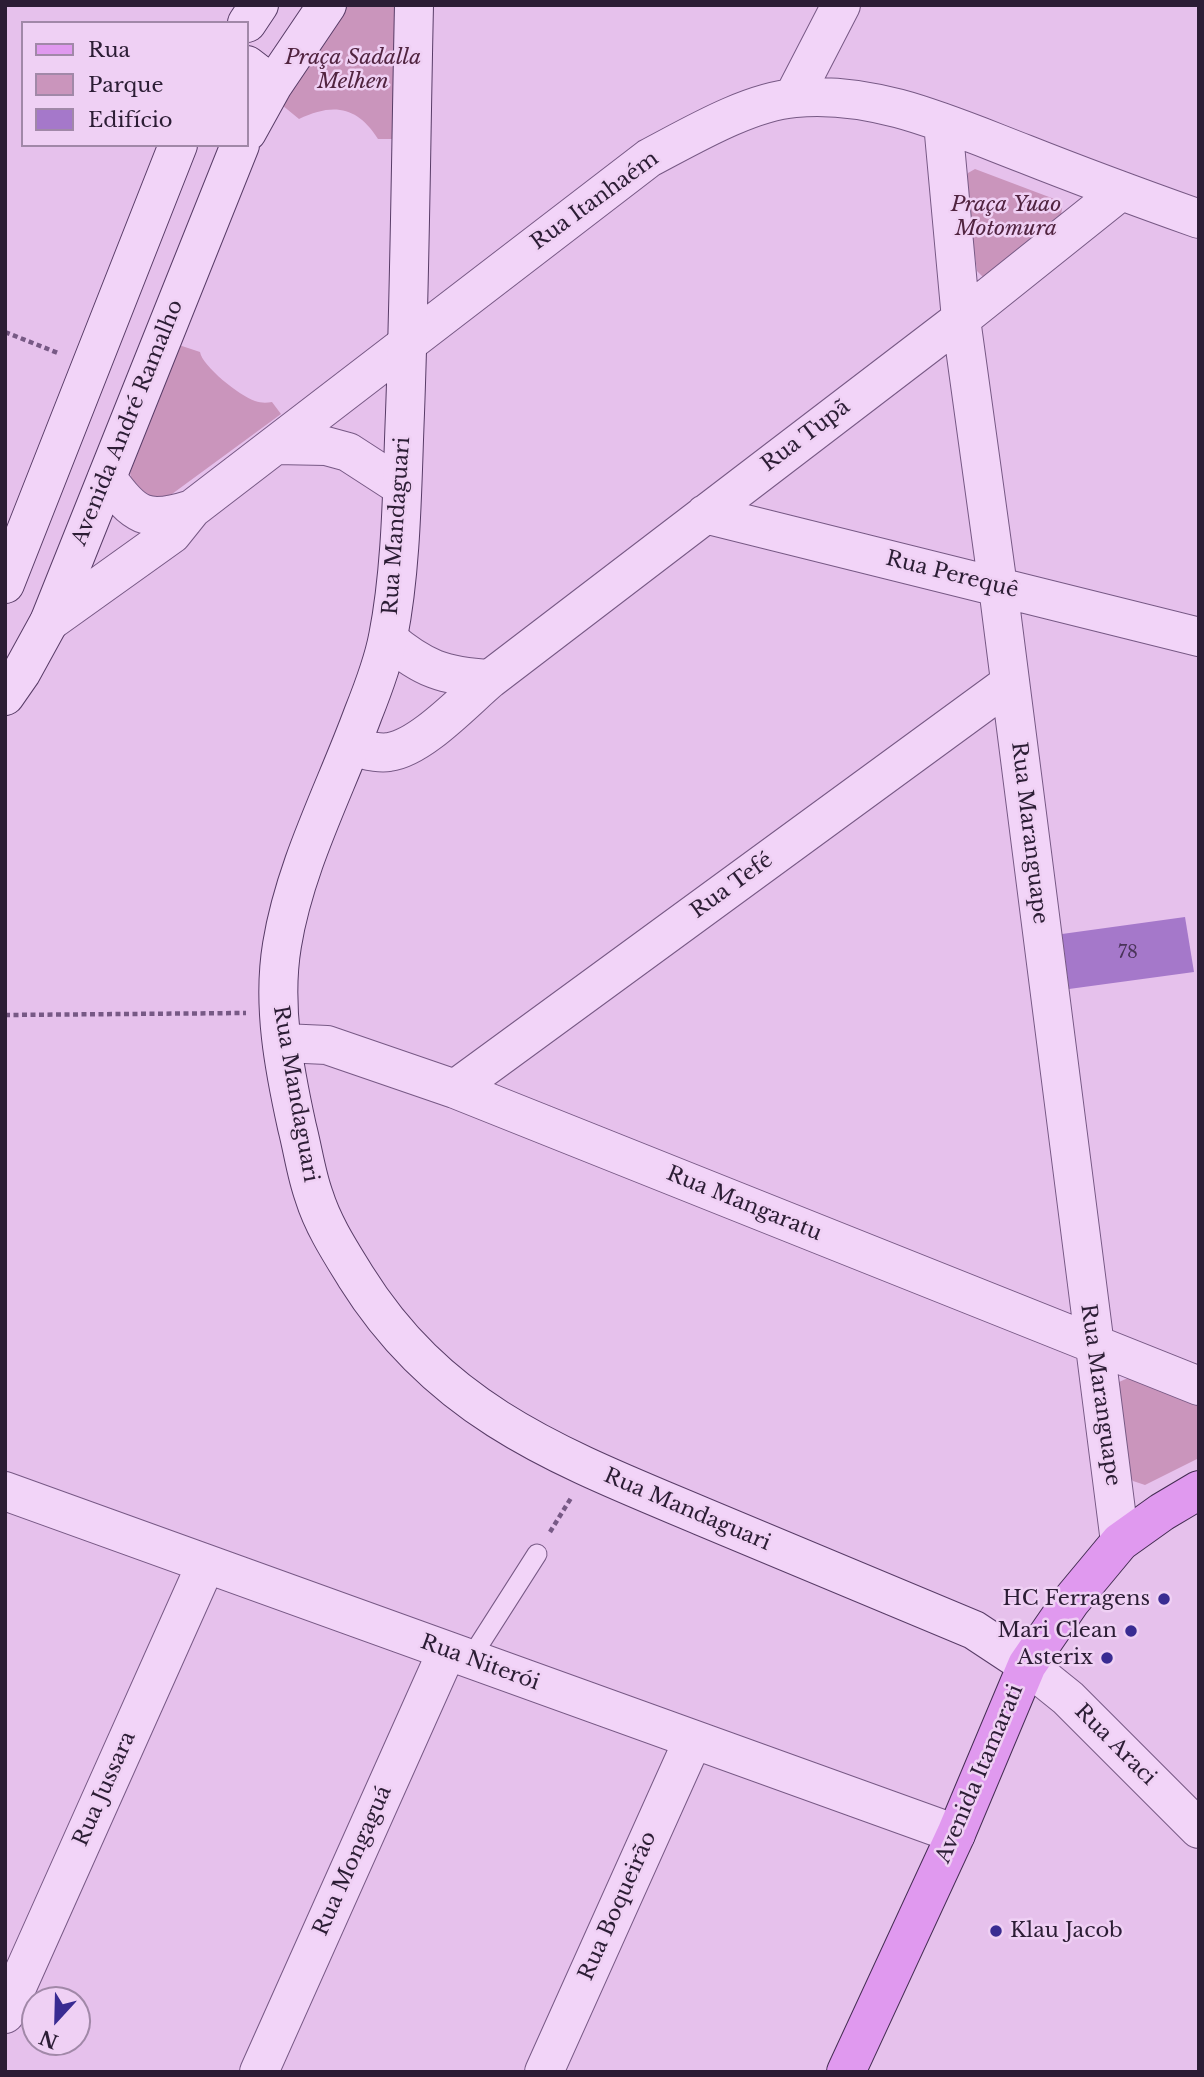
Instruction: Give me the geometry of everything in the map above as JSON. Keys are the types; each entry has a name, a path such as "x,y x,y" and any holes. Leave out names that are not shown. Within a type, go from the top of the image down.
{"main road":[{"name":"Avenida Itamarati","path":"846,2072 956,1834 1027,1665 1071,1601 1120,1542 1199,1490"}],"street":[{"path":"248,22 259,5"},
{"path":"248,128 260,75 327,5"},
{"name":"Rua Mandaguari","path":"414,5 402,487 388,639 376,682 305,864 282,946 280,1028 294,1112 314,1198 332,1239 392,1328 423,1361 466,1399 520,1435 589,1469 974,1630 1027,1665"},
{"path":"793,98 841,5"},
{"name":"Rua Itanhaém","path":"49,622 172,534 192,509 649,158 696,133 749,110 793,98 843,96 889,106 943,123 1199,219"},
{"name":"Rua Maranguape","path":"943,123 961,319 998,587 1120,1542"},
{"path":"5,584 177,147"},
{"name":"Avenida André Ramalho","path":"5,696 49,622 239,147"},
{"name":"Rua Tupã","path":"351,747 387,753 406,748 422,737 490,679 961,319 1121,191"},
{"path":"276,445 326,446 348,453 402,487"},
{"name":"Rua Itanhaém","path":"107,478 136,512 162,517 192,509"},
{"name":"Rua Perequê","path":"705,514 1199,637"},
{"path":"388,639 411,659 434,670 490,679"},
{"name":"Rua Tefé","path":"455,1089 1010,683"},
{"name":"Rua Mangaratu","path":"280,1028 455,1089 1199,1386"},
{"name":"Rua Niterói","path":"5,1491 956,1834"},
{"name":"Rua Jussara","path":"5,2014 206,1564"},
{"name":"Rua Mongaguá","path":"259,2072 459,1655"},
{"name":"Rua Araci","path":"1027,1665 1068,1698 1199,1829"},
{"name":"Rua Boqueirão","path":"544,2072 693,1740"}],"lane":[{"path":"459,1655 537,1554"}],"path":[{"path":"5,332 92,366"},
{"path":"5,1015 280,1028"},
{"path":"537,1554 589,1469"}],"green space":[{"name":"Praça Sadalla Melhen","path":"347,5 395,5 393,139 378,139 362,120 353,114 333,110 299,119 282,105"},
{"name":"Praça Yuao Motomura","path":"975,169 1057,200 1062,208 1061,216 983,277 977,271 965,182 968,173"},
{"path":"179,345 200,352 207,365 232,387 255,401 272,402 281,414 172,494 149,499 132,481 130,473"},
{"path":"1128,1378 1199,1403 1199,1458 1145,1485 1133,1481 1129,1475 1119,1382"}],"building":[{"path":"1185,917 1194,972 1069,989 1062,934"}],"place":[{"name":"HC Ferragens","path":"1164,1599"},
{"name":"Mari Clean","path":"1131,1631"},
{"name":"Asterix","path":"1107,1658"},
{"name":"Klau Jacob","path":"996,1931"}]}
